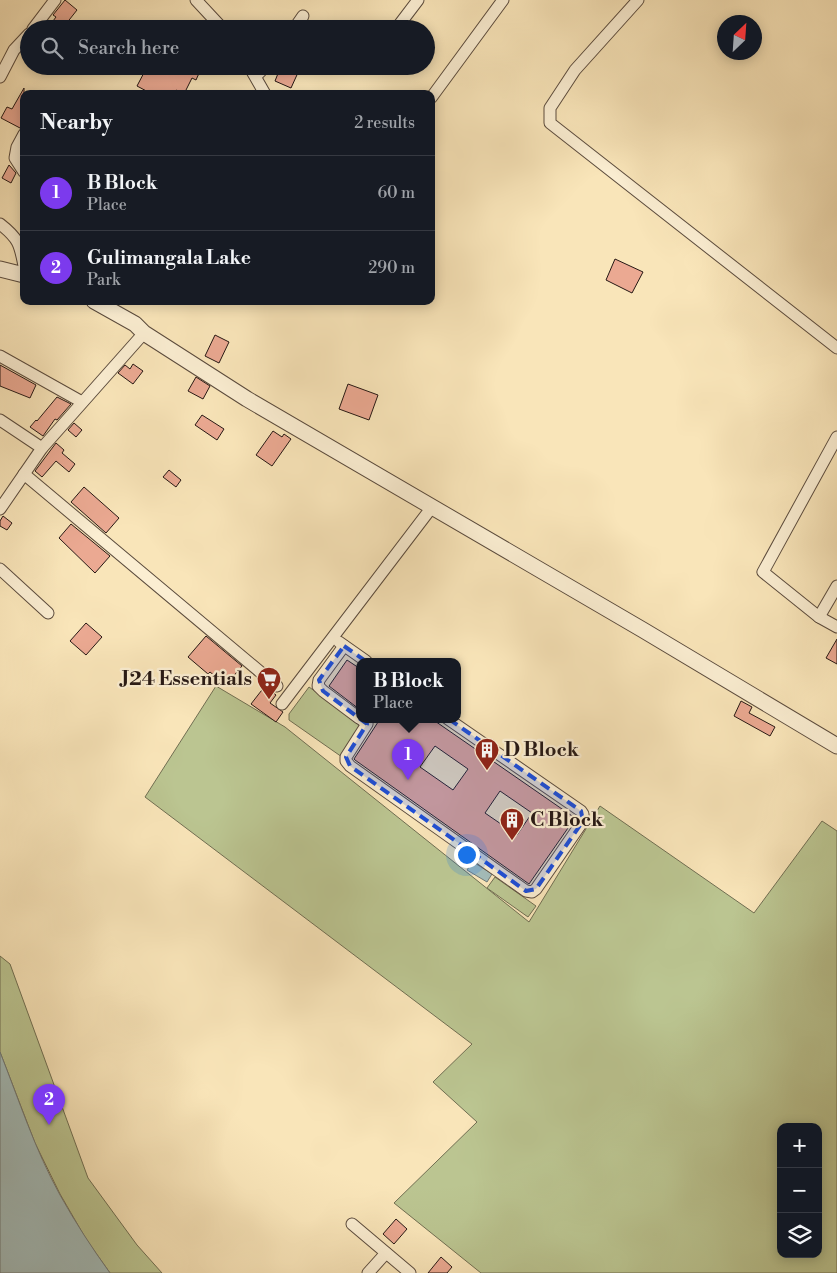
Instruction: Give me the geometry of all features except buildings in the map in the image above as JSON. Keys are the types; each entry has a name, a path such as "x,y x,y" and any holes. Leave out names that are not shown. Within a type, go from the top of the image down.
{"street":[{"path":"40,20 55,0"},
{"path":"196,0 215,20"},
{"path":"403,20 418,0"},
{"path":"435,93 503,0"},
{"path":"638,0 575,70 550,108 550,123 837,348"},
{"path":"300,20 303,16"},
{"path":"0,77 14,50 20,44"},
{"path":"256,76 263,90"},
{"path":"20,149 15,158 20,166"},
{"path":"0,224 12,233 20,245"},
{"path":"1,273 20,275"},
{"path":"101,305 134,324 144,333 247,399 643,630 837,746"},
{"path":"0,509 42,448 144,333"},
{"path":"0,356 82,402"},
{"path":"0,420 42,448"},
{"path":"837,437 763,572 819,617 837,627"},
{"path":"24,474 277,686"},
{"path":"282,704 432,507"},
{"path":"0,569 48,613"},
{"path":"819,617 837,586"},
{"path":"332,637 362,658"},
{"path":"344,646 319,680 318,686 356,715"},
{"path":"323,649 335,658"},
{"path":"366,723 367,724 346,757 346,761 350,766 526,891 532,892 536,889 583,820 583,814 454,723"},
{"path":"352,1224 410,1273"},
{"path":"368,1273 386,1253"}],"highlighted area":[{"path":"344,646 581,811 583,821 536,889 526,891 350,766 346,757 367,724 323,691 319,680"}],"green space":[{"path":"216,686 285,727 529,922 600,806 754,913 822,821 837,831 837,1273 481,1273 394,1203 477,1122 433,1082 472,1044 145,797"},
{"path":"309,687 356,720 360,728 342,757 289,720 289,714"},
{"path":"495,877 536,906 528,917 487,888"},
{"path":"0,956 10,964 88,1178 137,1245 162,1273 110,1273 86,1239 60,1194 35,1143 0,1052"}],"water":[{"path":"470,860 492,874 487,882 467,870"},
{"path":"0,1052 35,1143 51,1178 78,1225 110,1273 0,1273"}],"place":[{"name":"J24 Essentials","path":"269,700"},
{"name":"D Block","path":"487,771"},
{"name":"B Block","path":"408,780"},
{"name":"C Block","path":"512,841"},
{"name":"Gulimangala Lake","path":"49,1125"}]}
